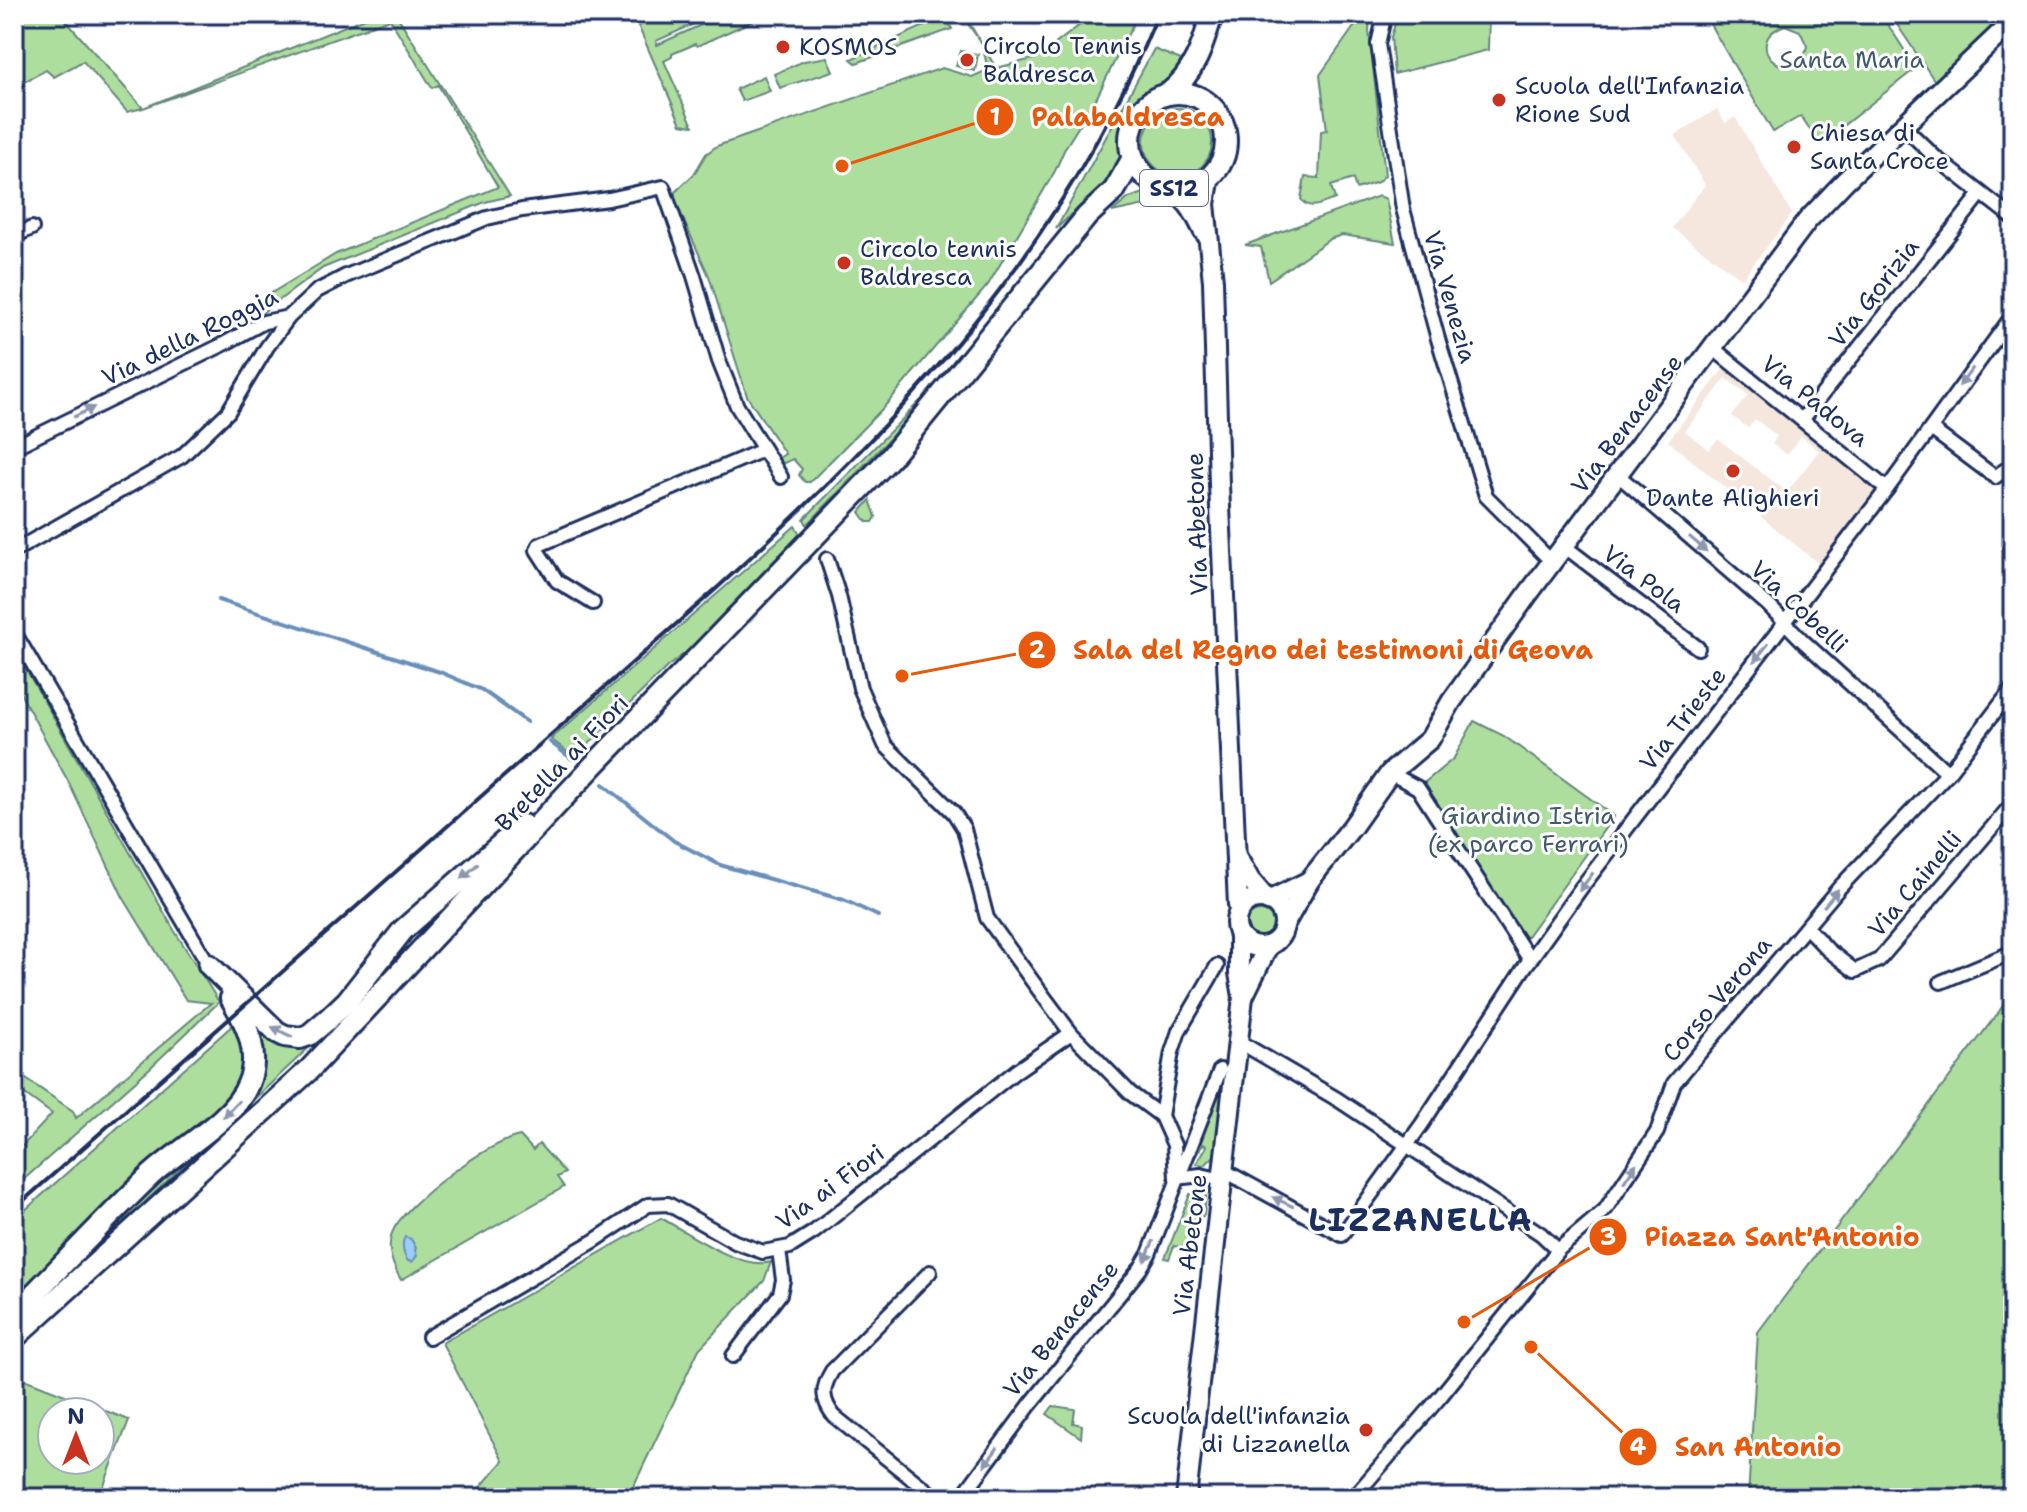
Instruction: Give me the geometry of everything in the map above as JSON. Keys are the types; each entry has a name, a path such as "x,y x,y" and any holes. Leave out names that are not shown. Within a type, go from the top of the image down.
{"main road":[{"name":"SS12","path":"1207,238 1189,203 1182,195 1155,182 1133,158 1130,142 1132,125 1140,111 1153,100 1168,94 1187,76 1202,49 1214,15"},
{"name":"Via Benacense","path":"1284,925 1309,881 1390,773 1430,739 1451,702 1552,562 1807,221 2013,21"},
{"name":"SS12","path":"1155,182 1191,186 1210,176 1221,161 1225,134 1222,121 1209,104 1203,85 1202,49"},
{"path":"1168,94 1193,95 1209,104"},
{"name":"Bretella ai Fiori","path":"14,1338 309,1070 593,766 890,458 1087,216 1114,191 1133,158"},
{"name":"SS12","path":"1207,238 1205,204 1210,176"},
{"name":"Bretella ai Fiori","path":"1114,191 1155,182"},
{"name":"Via Abetone","path":"1207,238 1213,281 1228,719 1236,856"},
{"path":"209,965 277,1032 292,1038 309,1035 347,1001 403,930 593,766"},
{"name":"SS12","path":"1236,856 1240,910 1236,923 1243,997"},
{"path":"1236,856 1250,880 1281,912 1284,925"},
{"name":"Via Benacense","path":"1268,901 1309,881"},
{"path":"1240,910 1253,900 1268,901"},
{"name":"SS12","path":"1243,997 1268,946 1280,937 1284,925"},
{"path":"1239,935 1255,947 1268,946"},
{"path":"14,1314 152,1174 213,1126 242,1096 252,1073 249,1033 243,1018 209,965"},
{"name":"Via Abetone","path":"1186,1498 1243,997"}],"street":[{"name":"Via Venezia","path":"1385,14 1378,44 1403,209 1438,339 1486,496 1552,562"},
{"path":"1903,126 1936,158 2013,218"},
{"name":"Via della Roggia","path":"14,447 264,322 289,317 317,291 460,227 522,210 609,199 663,187 719,361 737,406 781,477"},
{"name":"Via Gorizia","path":"1802,420 1981,194"},
{"path":"14,236 32,228"},
{"name":"Via Trieste","path":"1222,1175 1342,1235 1530,960 1618,839 1887,489 2013,315"},
{"path":"14,551 182,456 228,412 289,317"},
{"name":"Via Padova","path":"1714,349 1887,489"},
{"path":"1931,429 1995,477 2005,470 2013,471"},
{"path":"593,603 557,581 537,550 539,545 763,450"},
{"name":"Via Cobelli","path":"1618,475 1948,773"},
{"name":"Via Pola","path":"1564,546 1698,648"},
{"path":"827,559 839,596 860,688 885,745 954,813 964,829 987,918 1071,1033 1130,1093 1161,1116 1174,1145 1176,1178 1222,1175"},
{"path":"14,632 209,965"},
{"name":"Corso Verona","path":"1353,1498 1440,1397 1489,1328 1558,1250 1605,1210 1657,1132 1674,1083 1839,888 1948,773 2013,688"},
{"path":"1390,773 1418,788 1530,960"},
{"name":"Via Cainelli","path":"1806,927 1828,950 1855,971 1879,960 2013,803"},
{"path":"1941,982 2013,952"},
{"path":"1161,1116 1172,1052 1179,1031 1217,966"},
{"name":"Via ai Fiori","path":"429,1337 594,1241 648,1205 668,1204 752,1249 770,1252 790,1247 814,1232 1016,1071 1071,1033"},
{"path":"1238,1041 1303,1077 1407,1144 1541,1234 1558,1250"},
{"name":"Via Benacense","path":"961,1498 1030,1405 1140,1269 1149,1254 1220,1070"},
{"path":"733,1356 780,1294 783,1280 779,1250"},
{"path":"930,1272 832,1371 823,1391 824,1403 834,1416 936,1498"}],"shaded area":[{"path":"1717,109 1725,123 1735,117 1792,214 1742,279 1672,228 1705,185 1675,135"},
{"name":"Dante Alighieri","path":"1726,366 1877,487 1819,564 1668,441","holes":["1726,378 1748,395 1732,416 1748,428 1755,419 1777,436 1772,444 1787,455 1801,436 1819,451 1787,492 1718,439 1709,450 1685,431"]}],"green space":[{"path":"14,14 60,14 143,108 127,112 83,61 54,77 46,70 14,87"},
{"path":"375,14 396,14 510,196 485,202 323,268 263,312 260,300 336,254 498,187 438,85 432,88 390,19 143,108"},
{"path":"633,14 716,14 656,41 657,45 725,14 768,14 672,54 664,61 693,126 681,124"},
{"path":"961,14 964,14 981,42"},
{"name":"Circolo tennis Baldresca","path":"1094,14 1138,14 1096,99 988,285 884,407 810,482 805,482 799,475 802,469 793,459 784,463 777,459 785,454 747,396 709,276 675,201 675,192 694,174 706,154 717,146 942,68 972,77 988,70 982,45 996,68 1037,58"},
{"path":"1398,14 1489,14 1488,50 1394,74 1391,37"},
{"name":"Santa Maria","path":"1704,14 1881,14 1916,68 1820,144 1801,116 1773,132","holes":["1785,25 1800,31 1807,46 1801,60 1792,66 1774,61 1767,53 1766,43 1771,33"]},
{"path":"1890,14 2005,14 1936,83"},
{"path":"946,16 952,29 856,63 851,59"},
{"path":"1370,17 1385,175 1378,182 1356,189 1353,179 1331,186 1335,199 1308,205 1301,199 1305,177 1319,178 1321,131 1327,130 1320,75 1354,27"},
{"path":"1154,49 1181,60 1171,80 1146,92 1131,108 1125,131 1126,157 1117,171 1056,229"},
{"name":"Circolo Tennis Baldresca","path":"961,51 978,54 975,71 956,66"},
{"path":"827,57 833,71 780,88 774,74 804,61"},
{"path":"764,76 770,91 742,101 736,89"},
{"path":"1178,108 1202,118 1212,142 1202,166 1178,176 1154,166 1144,142 1154,118"},
{"path":"1144,193 1169,200 1112,212 1129,198"},
{"path":"1379,196 1386,199 1395,243 1342,235 1330,239 1269,281 1261,247 1245,245"},
{"path":"926,395 892,436 807,525 804,519"},
{"path":"870,500 876,517 873,522 867,522 860,512"},
{"path":"795,526 800,534 696,645 668,666 575,758 551,739"},
{"path":"14,648 174,930 219,1002 150,1068 14,1188 14,1155 52,1114 14,1086 14,1071 73,1111 76,1118 211,1003 186,1000 123,897 69,783 14,682"},
{"name":"Giardino Istria (ex parco Ferrari)","path":"1474,721 1504,736 1614,816 1525,939 1424,783 1454,758"},
{"path":"1260,911 1269,915 1273,924 1269,933 1260,937 1251,933 1247,924 1251,915"},
{"path":"2013,1004 2013,1498 1748,1498 1758,1332 2003,1006"},
{"path":"256,1022 319,1038 38,1303 134,1199 221,1127 260,1042"},
{"path":"235,1023 244,1049 243,1073 239,1084 218,1112 184,1135 143,1170 14,1302 14,1220"},
{"path":"1225,1088 1216,1154 1205,1165 1196,1164 1207,1146 1203,1144 1194,1159 1191,1151 1212,1099"},
{"path":"520,1136 533,1150 539,1144 565,1173 557,1177 564,1187 401,1280 390,1252 392,1233 399,1221 429,1191 469,1161 506,1140"},
{"path":"1190,1194 1206,1196 1204,1215 1193,1219 1192,1229 1198,1230 1195,1248 1174,1246 1169,1259 1165,1258"},
{"path":"661,1218 730,1256 745,1261 771,1262 764,1281 699,1349 628,1498 471,1498 503,1461 442,1343"},
{"path":"14,1375 68,1396 36,1396 36,1476 107,1476 99,1498 14,1498"},
{"path":"1053,1406 1075,1409 1073,1423 1082,1425 1081,1438 1047,1414"},
{"path":"116,1415 129,1420 116,1454"}],"water":[{"path":"405,1237 411,1239 416,1248 417,1256 412,1262 408,1261 404,1252"}],"waterway":[{"path":"218,600 440,672 482,690 527,722"},
{"path":"550,742 572,759"},
{"path":"603,784 674,841 720,865 844,900 878,916"}],"railway":[{"path":"14,1209 717,588 851,460 971,326 1025,255 1074,180 1119,100 1158,14"}],"place":[{"name":"KOSMOS","path":"783,47"},
{"name":"Circolo Tennis Baldresca","path":"967,60"},
{"name":"Scuola dell'Infanzia Rione Sud","path":"1499,100"},
{"name":"Chiesa di Santa Croce","path":"1794,147"},
{"name":"Palabaldresca","path":"842,166"},
{"name":"Circolo tennis Baldresca","path":"844,263"},
{"name":"Dante Alighieri","path":"1733,471"},
{"name":"Sala del Regno dei testimoni di Geova","path":"902,676"},
{"name":"Piazza Sant'Antonio","path":"1464,1322"},
{"name":"San Antonio","path":"1531,1347"},
{"name":"Scuola dell'infanzia di Lizzanella","path":"1366,1430"}],"district":[{"name":"LIZZANELLA","path":"1421,1219"}]}
